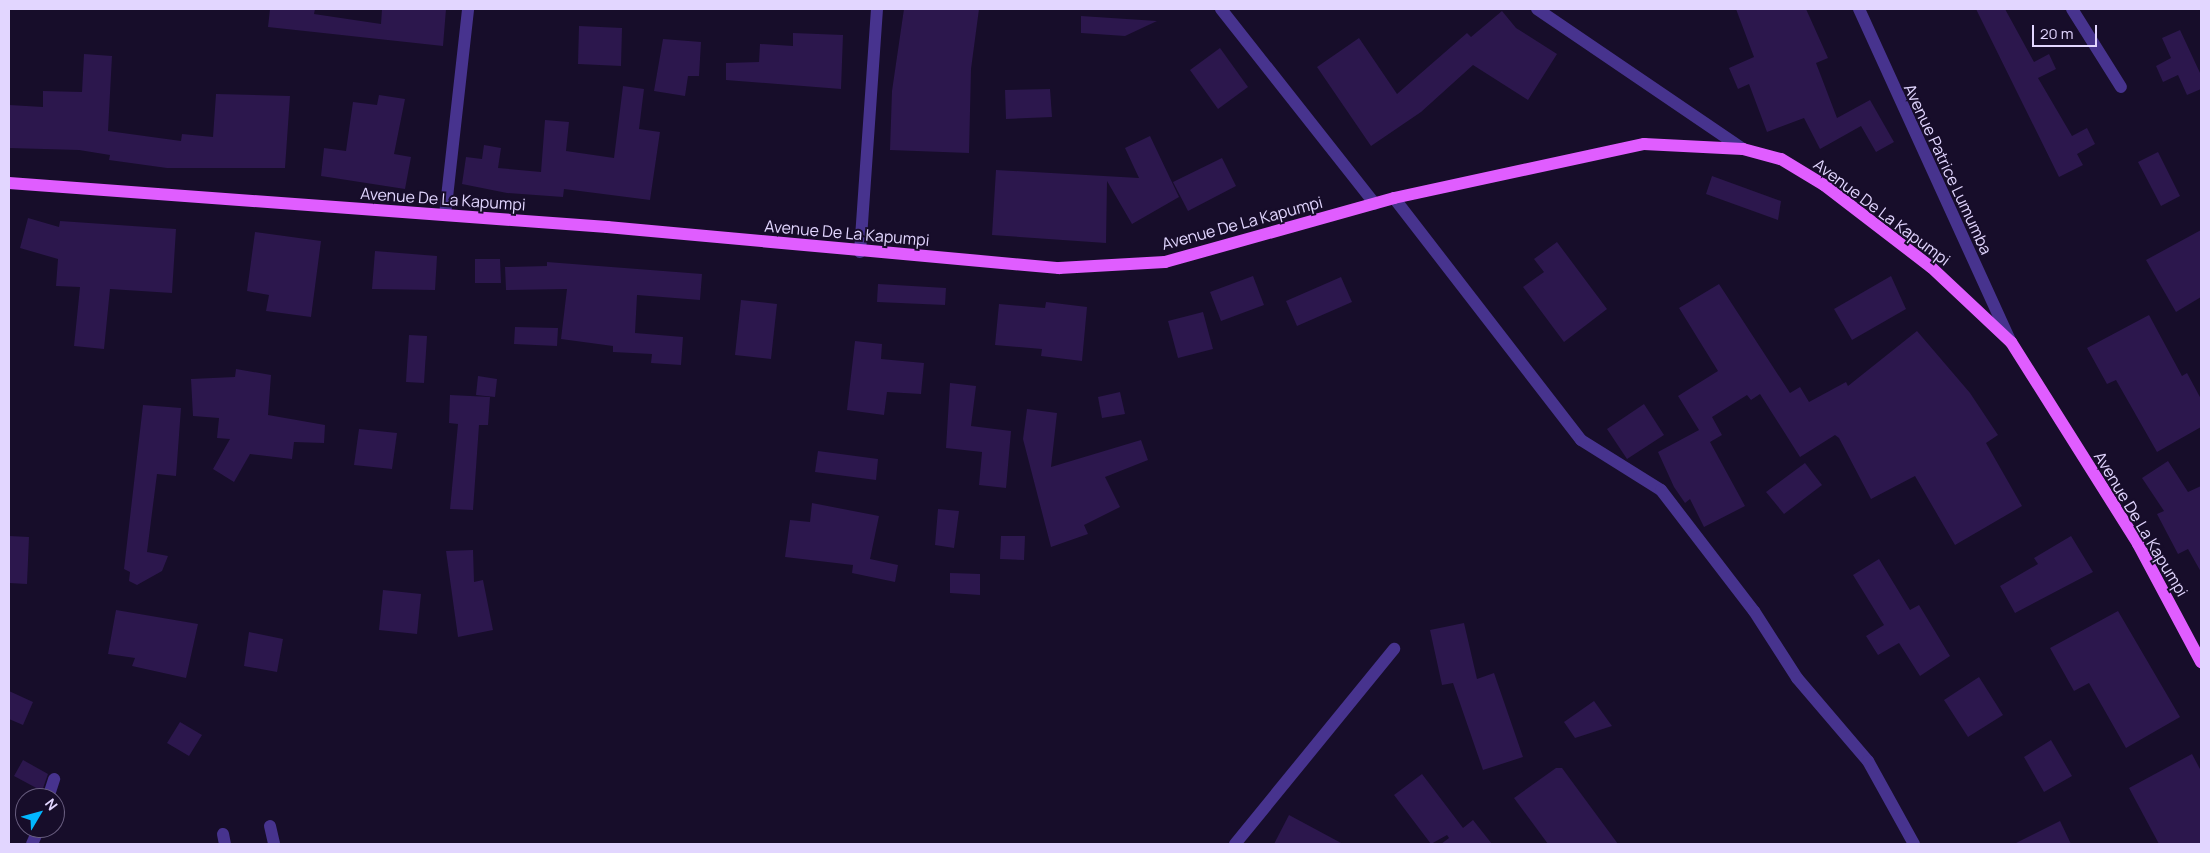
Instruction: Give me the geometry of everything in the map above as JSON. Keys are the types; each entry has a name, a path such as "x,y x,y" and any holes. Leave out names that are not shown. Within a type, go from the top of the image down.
{"main road":[{"name":"Avenue De La Kapumpi","path":"9,183 445,215 1059,268 1165,262 1394,198 1644,144 1743,149 1781,160 1824,185 1958,289 2011,342 2138,544 2201,662"}],"street":[{"path":"445,215 468,9"},
{"path":"860,252 877,9"},
{"path":"1221,9 1375,204"},
{"path":"1537,9 1743,149"},
{"name":"Avenue Patrice Lumumba","path":"1858,9 2011,342"},
{"path":"2072,9 2121,87"},
{"path":"1394,198 1581,440 1662,490 1754,611 1797,678 1868,761 1914,844"},
{"path":"1235,844 1394,649"},
{"path":"51,788 54,779"},
{"path":"270,826 274,844"}],"building":[{"path":"270,9 315,9 314,14 381,24 382,9 446,9 443,46 268,27"},
{"path":"904,9 979,9 971,69 969,153 890,150 892,91"},
{"path":"1736,9 1806,9 1828,58 1816,63 1837,118 1870,100 1894,142 1876,152 1861,126 1820,149 1804,118 1767,132 1749,84 1738,89 1729,68 1754,57"},
{"path":"1976,9 2005,9 2034,62 2049,54 2056,69 2038,78 2072,136 2087,128 2095,144 2077,154 2083,165 2059,177"},
{"path":"1502,11 1516,28 1557,54 1528,100 1473,65 1421,112 1371,146 1317,67 1359,38 1397,94 1467,33 1471,37"},
{"path":"1081,16 1157,21 1125,36 1081,33"},
{"path":"579,26 622,28 621,66 578,64"},
{"path":"2180,30 2201,75 2201,89 2187,95 2178,75 2163,82 2156,66 2171,58 2162,38"},
{"path":"793,33 843,35 841,89 726,80 726,63 759,62 760,44 793,46"},
{"path":"663,39 701,42 699,76 688,76 685,96 654,91"},
{"path":"1220,48 1248,87 1218,109 1190,70"},
{"path":"84,54 112,56 108,131 181,141 182,134 213,137 216,94 290,96 285,168 167,168 109,160 110,155 79,150 9,148 9,105 43,107 43,91 82,92"},
{"path":"623,86 644,89 639,129 660,132 650,200 564,189 563,197 507,193 462,184 466,157 482,159 484,145 501,148 498,168 541,172 545,120 569,122 566,151 614,158"},
{"path":"1050,89 1052,117 1006,119 1005,90"},
{"path":"379,95 405,99 394,154 411,157 405,189 321,176 324,148 346,151 353,102 377,105"},
{"path":"1150,136 1179,197 1132,224 1107,181 1106,243 992,235 996,170 1139,178 1125,148"},
{"path":"2158,152 2180,196 2161,206 2138,162"},
{"path":"1222,158 1236,186 1188,211 1173,182"},
{"path":"1712,176 1781,201 1778,220 1706,194"},
{"path":"28,218 59,227 60,221 176,229 172,293 110,289 104,349 74,346 80,287 56,286 58,259 20,248"},
{"path":"2201,230 2201,297 2176,312 2146,260"},
{"path":"255,232 321,241 311,317 266,311 269,295 247,291"},
{"path":"1557,242 1607,309 1564,342 1523,287 1544,272 1534,259"},
{"path":"375,251 437,256 435,290 372,289"},
{"path":"475,259 500,259 501,283 475,283"},
{"path":"547,262 702,274 700,300 637,295 635,333 683,337 681,365 651,363 652,354 613,352 613,346 561,339 567,289 506,290 505,267 547,266"},
{"path":"1253,276 1264,305 1221,321 1210,292"},
{"path":"1891,276 1906,309 1852,340 1834,309"},
{"path":"1341,277 1352,302 1297,326 1286,301"},
{"path":"878,284 946,288 945,305 877,302"},
{"path":"1719,284 1790,393 1800,387 1809,402 1846,382 1848,386 1917,331 1970,393 1998,435 1986,443 2022,506 1955,545 1915,476 1871,499 1839,438 1835,435 1800,457 1760,394 1751,400 1747,395 1712,417 1722,435 1710,442 1745,506 1704,527 1690,499 1685,503 1674,487 1658,452 1699,430 1678,396 1718,371 1679,308"},
{"path":"741,300 777,304 771,359 735,355"},
{"path":"1046,302 1087,307 1082,361 1041,356 1042,349 995,345 999,304 1045,308"},
{"path":"1203,312 1213,349 1178,358 1168,321"},
{"path":"2149,315 2182,376 2187,373 2201,399 2201,427 2157,452 2116,380 2107,384 2087,348"},
{"path":"515,327 558,328 557,346 514,344"},
{"path":"409,335 427,336 424,383 406,382"},
{"path":"855,341 882,344 881,359 924,363 921,394 887,392 884,415 847,410"},
{"path":"236,369 271,375 268,415 325,425 324,443 294,442 292,459 250,454 234,482 213,469 230,439 217,438 219,418 193,416 191,379 235,377"},
{"path":"478,376 497,379 495,397 476,395"},
{"path":"950,383 976,386 971,426 1011,431 1006,488 979,485 982,452 946,448"},
{"path":"1120,392 1125,414 1102,418 1098,397"},
{"path":"450,395 490,397 488,425 479,425 473,510 450,509 458,424 449,423"},
{"path":"1644,404 1664,435 1627,459 1607,429"},
{"path":"143,405 181,408 176,476 157,474 147,552 168,556 162,571 137,585 129,581 130,572 124,569"},
{"path":"1027,409 1057,413 1051,467 1141,440 1148,460 1105,477 1120,507 1084,525 1088,534 1051,547 1023,439"},
{"path":"359,429 397,433 392,469 354,465"},
{"path":"818,451 878,459 876,480 815,472"},
{"path":"2168,461 2188,492 2201,486 2201,572 2188,549 2178,554 2157,514 2164,511 2142,478"},
{"path":"1805,463 1822,485 1784,514 1766,492"},
{"path":"812,503 879,516 870,559 898,565 895,582 852,573 853,565 785,557 790,520 810,522"},
{"path":"938,509 959,511 954,548 935,545"},
{"path":"9,536 29,537 27,584 9,583"},
{"path":"1001,536 1025,536 1024,560 1000,559"},
{"path":"2071,536 2093,572 2015,613 2000,586 2038,564 2034,558"},
{"path":"473,550 474,582 483,580 493,630 458,637 446,551"},
{"path":"1879,559 1910,610 1919,605 1950,656 1920,676 1899,643 1878,655 1866,636 1884,625 1853,575"},
{"path":"950,573 980,574 980,595 950,593"},
{"path":"383,590 421,594 417,634 379,630"},
{"path":"116,610 198,624 186,678 132,666 135,658 108,654"},
{"path":"2118,611 2180,717 2126,748 2089,683 2074,691 2050,648"},
{"path":"1464,623 1477,679 1494,673 1523,757 1483,770 1453,683 1442,685 1430,630"},
{"path":"249,632 283,639 277,672 244,666"},
{"path":"1979,677 2003,715 1968,737 1944,700"},
{"path":"9,691 33,702 23,725 9,719"},
{"path":"1594,701 1612,726 1575,738 1564,722"},
{"path":"180,722 202,735 189,756 167,743"},
{"path":"2051,740 2072,776 2044,792 2024,757"},
{"path":"2192,754 2201,771 2201,844 2159,844 2129,788"},
{"path":"23,760 48,774 43,788 36,788 14,776"},
{"path":"1556,768 1562,768 1618,844 1548,844 1514,798"},
{"path":"1422,774 1463,828 1473,820 1492,844 1441,844 1449,838 1447,835 1431,844 1394,795"},
{"path":"1289,815 1343,844 1274,844"},
{"path":"2060,821 2071,844 2014,844"}]}
